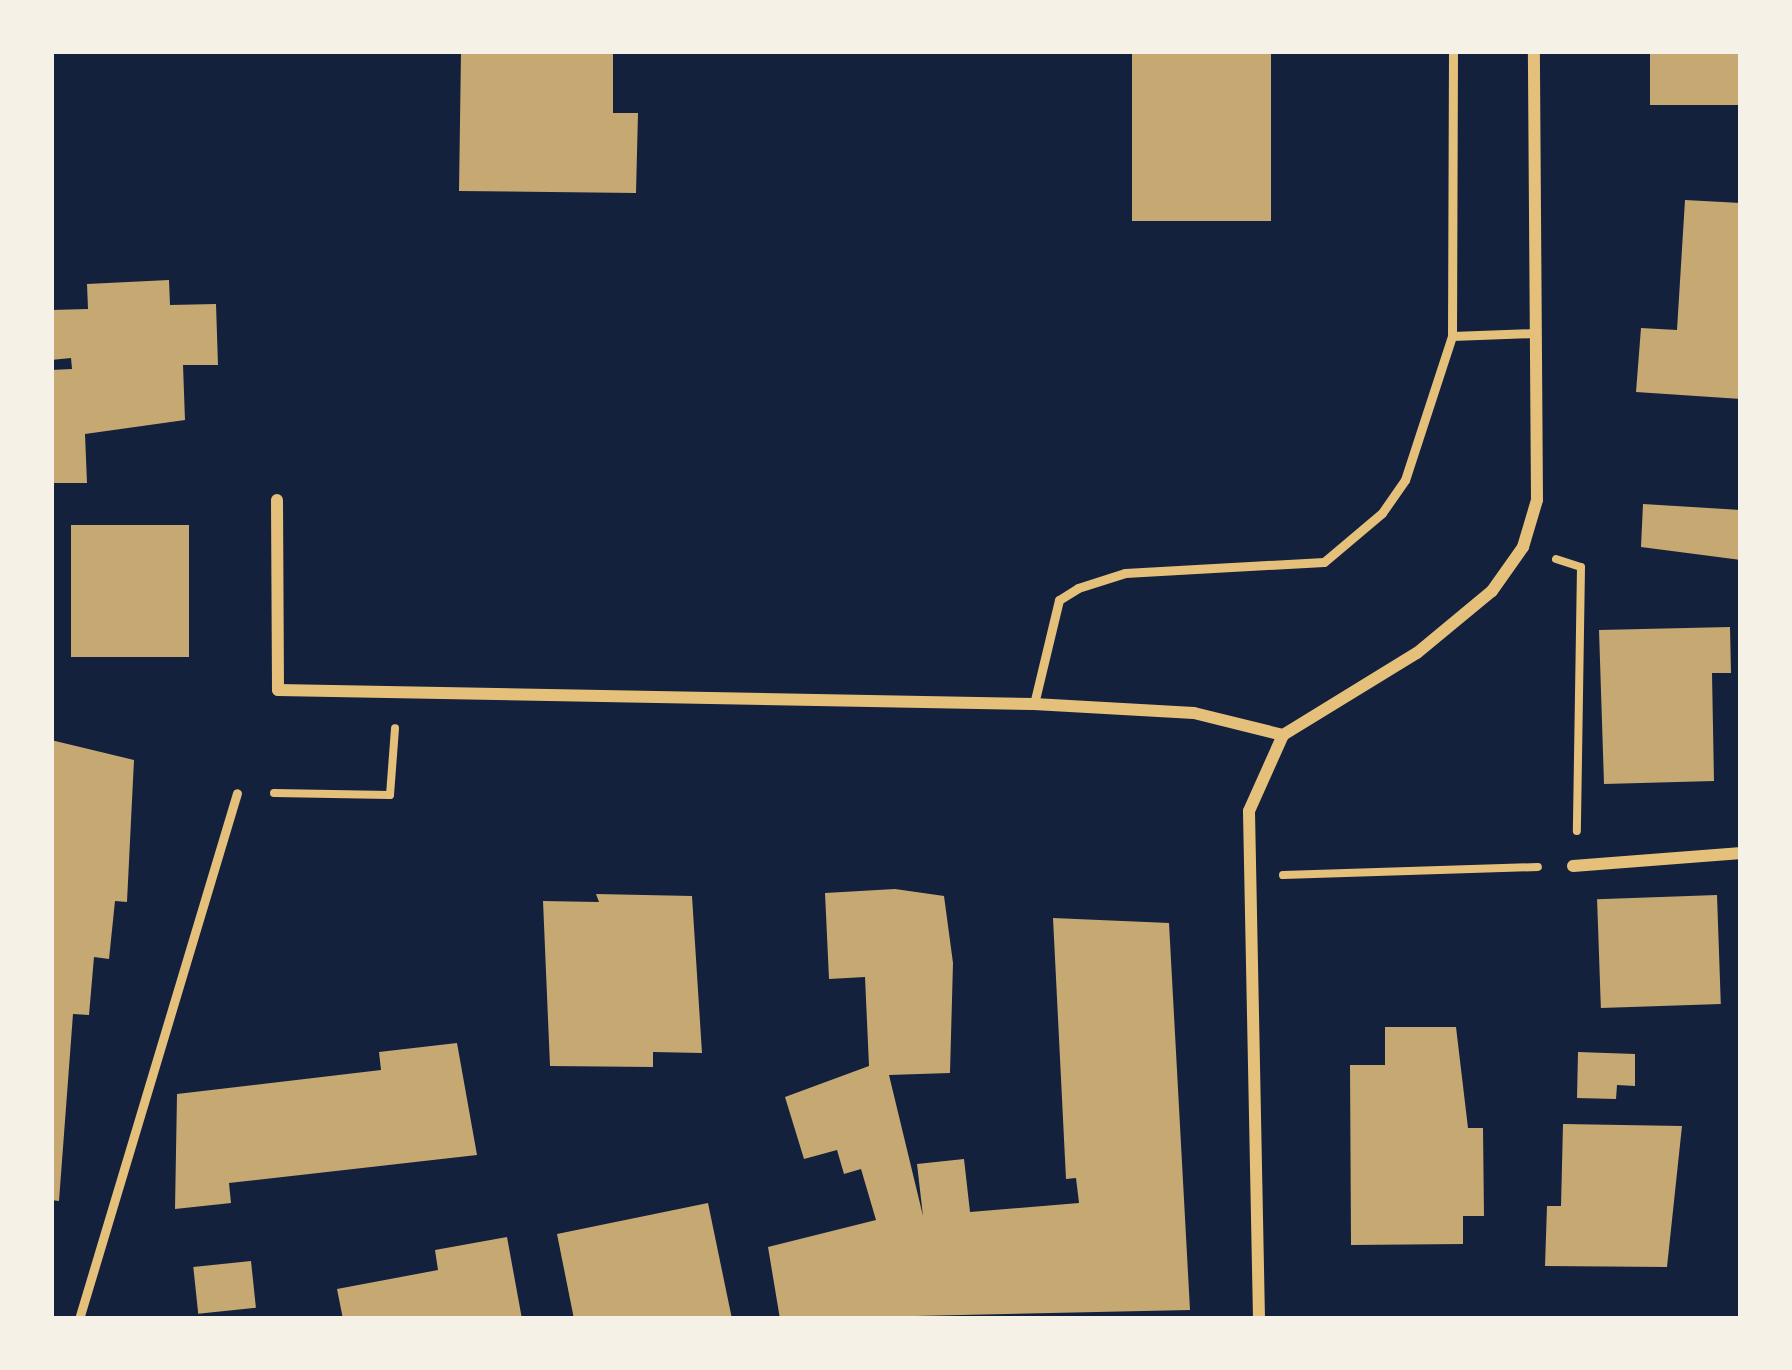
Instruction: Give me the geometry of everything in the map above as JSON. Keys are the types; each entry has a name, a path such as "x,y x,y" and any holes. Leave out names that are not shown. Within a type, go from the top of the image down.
{"street":[{"path":"1258,1319 1249,812 1283,735 1417,653 1492,591 1523,547 1537,500 1534,51"},
{"path":"277,500 278,690 398,696 1034,704 1193,713 1283,735"},
{"path":"1573,866 1741,853"}],"lane":[{"path":"1034,704 1059,600 1078,588 1125,573 1324,562 1382,513 1406,480 1452,336 1453,51"},
{"path":"1452,336 1534,333"},
{"path":"79,1319 237,793"}],"path":[{"path":"1252,876 1573,866 1581,567 1523,547"},
{"path":"237,793 391,795 398,696"}],"building":[{"path":"461,51 613,51 613,113 638,113 636,193 459,191"},
{"path":"1132,51 1271,51 1271,221 1132,221"},
{"path":"1650,51 1741,51 1741,105 1650,105"},
{"path":"1685,200 1741,203 1741,399 1636,392 1641,328 1677,330"},
{"path":"169,280 170,305 216,304 218,365 183,365 185,420 85,434 87,483 51,483 51,370 72,369 71,358 51,360 51,310 88,309 87,284"},
{"path":"1643,504 1741,510 1741,560 1641,547"},
{"path":"71,525 189,525 189,657 71,657"},
{"path":"1730,627 1731,673 1712,673 1714,781 1604,784 1599,630"},
{"path":"51,740 134,760 127,902 115,901 109,959 94,957 89,1015 73,1014 59,1201 51,1200"},
{"path":"895,889 944,896 953,963 950,1073 889,1075 923,1216 917,1164 964,1159 970,1212 1079,1203 1076,1178 1066,1179 1053,918 1169,923 1190,1310 780,1319 768,1247 876,1220 861,1169 844,1174 837,1150 804,1159 785,1097 869,1066 865,977 829,979 825,893"},
{"path":"596,894 692,896 702,1053 653,1052 653,1067 550,1066 543,901 599,902"},
{"path":"1717,895 1721,1004 1601,1008 1597,899"},
{"path":"1385,1027 1456,1027 1468,1128 1483,1128 1484,1216 1463,1216 1463,1244 1351,1245 1350,1065 1385,1065"},
{"path":"457,1043 477,1155 229,1183 231,1203 175,1209 177,1094 381,1070 379,1052"},
{"path":"1578,1052 1635,1054 1635,1086 1617,1085 1616,1099 1577,1098"},
{"path":"1563,1124 1682,1126 1667,1267 1545,1266 1547,1206 1561,1206"},
{"path":"708,1203 732,1319 574,1319 557,1234"},
{"path":"507,1237 522,1319 343,1319 337,1289 438,1270 435,1250"},
{"path":"251,1261 256,1308 198,1314 193,1267"}]}
